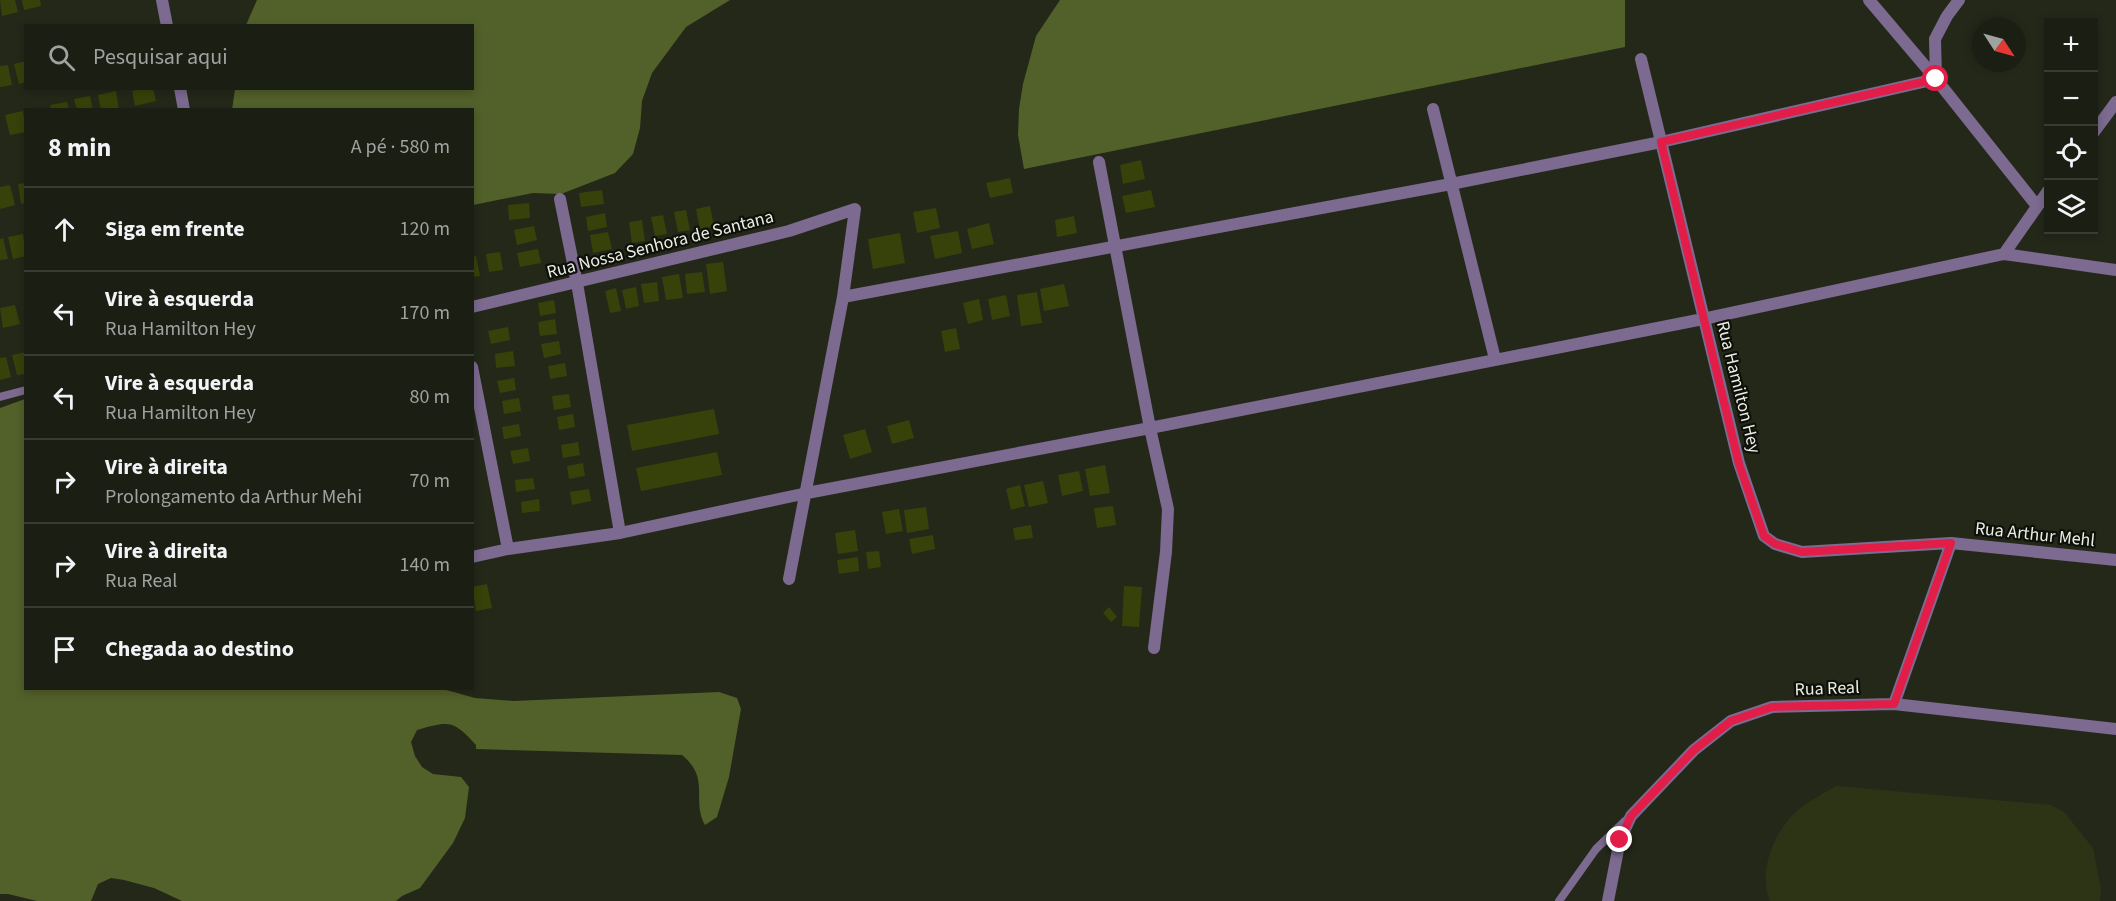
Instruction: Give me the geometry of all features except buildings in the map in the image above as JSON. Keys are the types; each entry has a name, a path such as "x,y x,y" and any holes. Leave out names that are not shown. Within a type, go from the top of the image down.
{"street":[{"path":"162,0 167,24"},
{"path":"1869,0 1936,79 2037,206"},
{"path":"1936,79 1935,39 1947,16 1959,0"},
{"name":"Rua Hamilton Hey","path":"1641,59 1739,464 1764,536 1775,544 1802,552 1951,543"},
{"path":"789,579 843,297 1451,184 1661,142 1936,79"},
{"path":"180,90 184,108"},
{"path":"2098,127 2116,102"},
{"path":"1433,109 1495,359"},
{"path":"1099,162 1150,428 1168,509 1166,552 1154,648"},
{"path":"2004,254 2044,197"},
{"path":"560,199 577,282 620,533"},
{"name":"Rua Nossa Senhora de Santana","path":"474,308 789,231 855,209 843,297"},
{"path":"474,557 508,549 620,533 807,493 1703,319 2004,254 2116,270"},
{"path":"474,377 508,549"},
{"path":"1894,704 1951,543"},
{"name":"Rua Arthur Mehl","path":"1951,543 2116,560"},
{"name":"Rua Real","path":"1608,901 1620,840 1631,816 1694,750 1731,721 1772,707 1894,704 2116,729"}],"lane":[{"path":"0,397 24,391"},
{"path":"1559,901 1596,849 1631,816"}],"green space":[{"path":"257,0 730,0 686,27 652,73 642,101 640,128 633,154 615,173 561,194 533,193 474,205 474,108 232,108 235,90 474,90 474,24 246,24"},
{"path":"1060,0 1625,0 1625,47 1024,169 1018,135 1023,84 1036,36"},
{"path":"24,399 24,690 446,690 475,698 514,701 719,692 737,698 741,709 729,777 717,817 705,825 701,816 696,772 682,755 476,749 476,745 461,730 449,724 443,724 417,730 411,742 415,756 422,767 433,774 461,777 469,787 465,818 453,843 420,888 396,901 182,901 154,888 111,878 98,884 91,901 37,901 0,894 0,408"},
{"path":"1836,786 2051,805 2064,812 2093,848 2101,889 2100,901 1770,901 1766,868 1777,836 1800,808"}],"route":[{"path":"1620,840 1631,816 1694,750 1731,721 1772,707 1894,704 1951,543 1802,552 1775,544 1764,536 1739,464 1661,142 1936,79"}]}
